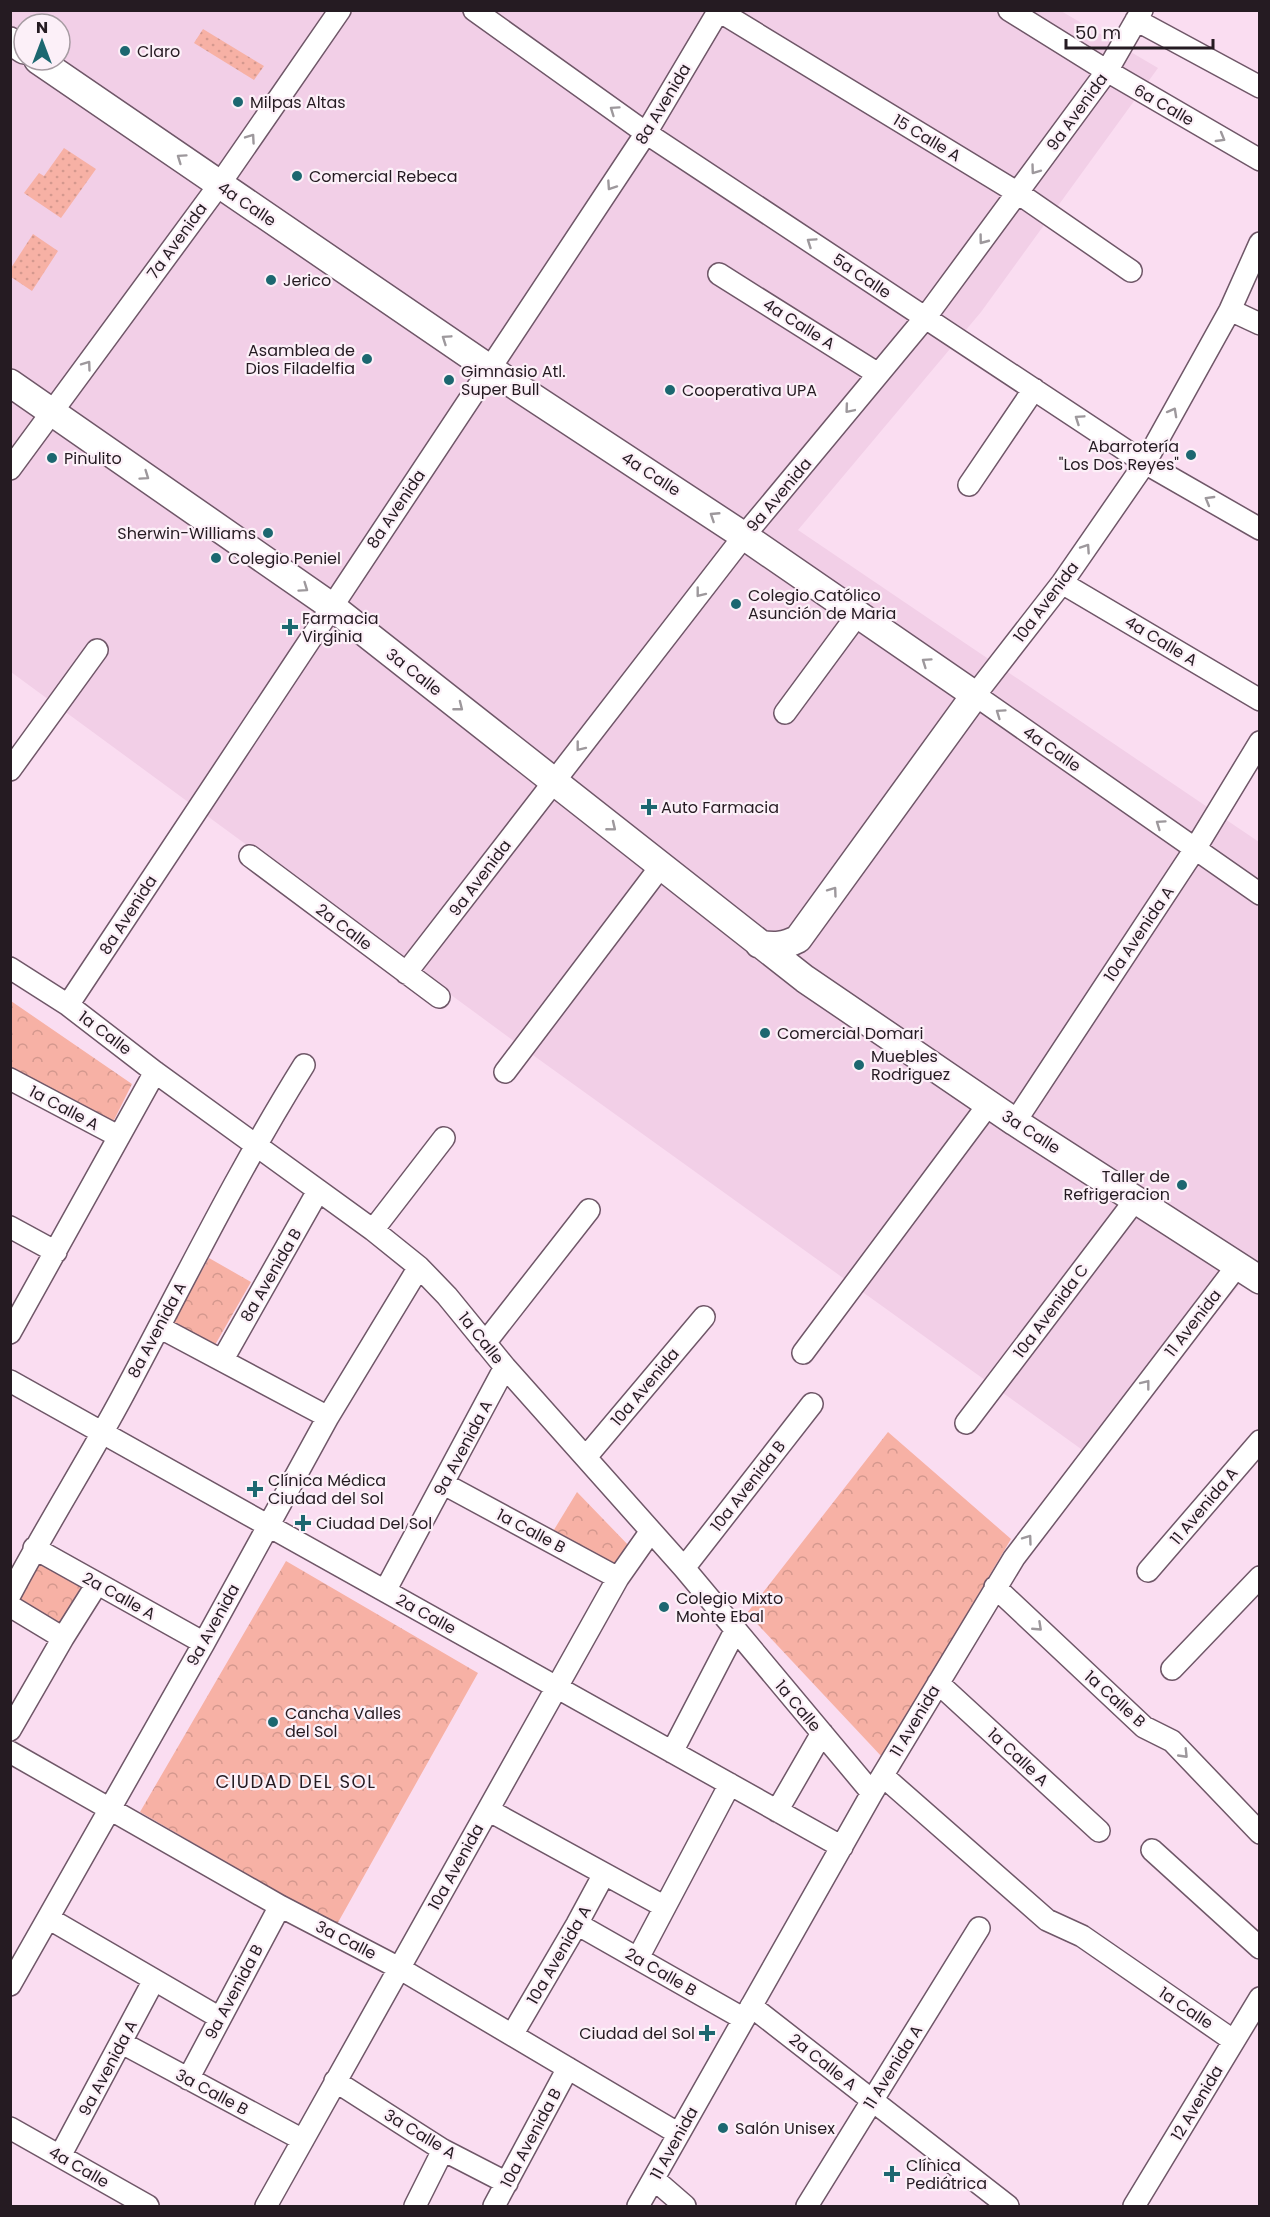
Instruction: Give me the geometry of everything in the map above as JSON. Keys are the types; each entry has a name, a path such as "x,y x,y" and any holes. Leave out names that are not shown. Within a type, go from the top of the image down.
{"main road":[{"name":"4a Calle","path":"56,72 490,369 744,536 975,695"},
{"name":"3a Calle","path":"10,383 331,606 805,979 988,1105 1260,1280"},
{"name":"10a Avenida","path":"798,939 975,695"},
{"path":"759,944 775,947 798,939"},
{"path":"798,939 796,952 805,979"}],"street":[{"name":"7a Avenida","path":"10,469 219,184 340,10"},
{"name":"5a Calle","path":"474,10 646,133 925,318 1145,463 1260,529"},
{"name":"6a Calle","path":"1009,10 1107,71 1260,160"},
{"name":"8a Avenida","path":"68,1005 646,133 719,11"},
{"name":"15 Calle A","path":"719,11 1018,193 1131,271"},
{"name":"9a Avenida","path":"406,973 744,536 925,318 1107,71 1139,15"},
{"path":"1139,15 1260,87"},
{"name":"10a Avenida","path":"975,695 1062,583 1145,463 1230,310 1260,243"},
{"name":"4a Calle A","path":"719,274 878,374"},
{"path":"1230,310 1260,324"},
{"path":"969,486 1034,389"},
{"name":"4a Calle A","path":"1062,583 1260,700"},
{"path":"785,713 858,614"},
{"path":"10,770 97,650"},
{"name":"4a Calle","path":"975,695 1260,894"},
{"name":"10a Avenida A","path":"1015,1122 1196,849 1260,742"},
{"name":"2a Calle","path":"249,856 439,998"},
{"path":"505,1072 661,866"},
{"name":"1a Calle","path":"10,968 68,1005 155,1072 373,1230 419,1267 447,1296 505,1367 684,1568 822,1733 878,1784 1047,1920 1082,1936 1234,2041"},
{"name":"8a Avenida A","path":"10,1595 34,1548 103,1432 256,1144 304,1065"},
{"path":"10,1333 155,1072"},
{"name":"1a Calle A","path":"10,1079 118,1136"},
{"path":"803,1353 988,1105"},
{"path":"373,1230 444,1138"},
{"name":"8a Avenida B","path":"223,1359 318,1191"},
{"name":"10a Avenida C","path":"966,1423 1136,1199"},
{"path":"485,1342 589,1210"},
{"path":"10,1227 56,1252"},
{"name":"11 Avenida","path":"638,2206 655,2180 878,1784 995,1587 1051,1507 1237,1266"},
{"name":"9a Avenida","path":"12,1978 110,1809 328,1417 419,1267"},
{"name":"10a Avenida","path":"586,1457 704,1317"},
{"path":"159,1327 223,1359 328,1417"},
{"name":"9a Avenida A","path":"385,1591 505,1367"},
{"name":"2a Calle","path":"10,1381 842,1847"},
{"name":"10a Avenida B","path":"684,1568 812,1404"},
{"name":"11 Avenida A","path":"1148,1571 1260,1441"},
{"name":"1a Calle B","path":"444,1484 618,1578"},
{"name":"10a Avenida","path":"266,2206 618,1578 651,1531"},
{"name":"2a Calle A","path":"34,1548 204,1642"},
{"path":"1172,1668 1260,1577"},
{"path":"10,1730 97,1584"},
{"name":"1a Calle B","path":"995,1587 1144,1727 1172,1741 1260,1833"},
{"path":"10,1606 63,1638"},
{"path":"672,1752 735,1631"},
{"name":"1a Calle A","path":"938,1683 1099,1831"},
{"path":"777,1811 822,1733"},
{"name":"3a Calle","path":"10,1752 280,1906 399,1968 679,2134"},
{"path":"638,1958 730,1784"},
{"path":"488,1810 665,1907"},
{"path":"1152,1850 1260,1948"},
{"name":"10a Avenida A","path":"512,2035 578,1924 604,1874"},
{"name":"9a Avenida B","path":"188,2079 280,1906"},
{"path":"48,1918 220,2018"},
{"name":"2a Calle B","path":"578,1924 638,1958 748,2013"},
{"name":"11 Avenida A","path":"807,2206 979,1928"},
{"name":"9a Avenida A","path":"60,2156 154,1980"},
{"name":"12 Avenida","path":"1134,2206 1260,1998"},
{"name":"2a Calle A","path":"748,2013 873,2101 1008,2206"},
{"name":"3a Calle B","path":"122,2043 303,2140"},
{"name":"10a Avenida B","path":"494,2206 568,2068"},
{"name":"3a Calle A","path":"335,2081 443,2150 507,2183"},
{"name":"4a Calle","path":"10,2128 60,2156 118,2199 148,2206"},
{"path":"415,2206 443,2150"},
{"path":"655,2180 685,2206"}],"shaded area":[{"path":"11,11 1061,11 1158,68 981,312 798,530 1259,842 1259,1261 1095,1459 537,1058 11,672 11,404 17,408 10,403"}],"green space":[{"path":"203,29 264,66 254,80 194,43"},
{"path":"64,148 96,169 61,218 24,193 39,173 44,176"},
{"path":"33,234 58,251 32,291 11,277 11,268"},
{"path":"11,1001 132,1084 108,1132 11,1076"},
{"path":"209,1258 251,1282 215,1345 173,1322"},
{"path":"888,1432 1011,1539 882,1757 747,1613"},
{"path":"577,1492 632,1549 617,1574 549,1538"},
{"path":"34,1561 81,1587 54,1636 11,1603"},
{"path":"286,1561 478,1673 336,1926 140,1812"}],"place":[{"name":"Claro","path":"125,51"},
{"name":"Milpas Altas","path":"238,102"},
{"name":"Comercial Rebeca","path":"297,176"},
{"name":"Jerico","path":"271,280"},
{"name":"Asamblea de Dios Filadelfia","path":"367,359"},
{"name":"Gimnasio Atl. Super Bull","path":"449,380"},
{"name":"Cooperativa UPA","path":"670,390"},
{"name":"Abarrotería \"Los Dos Reyes\"","path":"1191,455"},
{"name":"Pinulito","path":"52,458"},
{"name":"Sherwin-Williams","path":"268,533"},
{"name":"Colegio Peniel","path":"216,558"},
{"name":"Colegio Católico Asunción de Maria","path":"736,604"},
{"name":"Farmacia Virginia","path":"290,627"},
{"name":"Auto Farmacia","path":"649,807"},
{"name":"Comercial Domari","path":"765,1033"},
{"name":"Muebles Rodriguez","path":"859,1065"},
{"name":"Taller de Refrigeracion","path":"1182,1185"},
{"name":"Clínica Médica Ciudad del Sol","path":"255,1489"},
{"name":"Ciudad Del Sol","path":"303,1523"},
{"name":"Colegio Mixto Monte Ebal","path":"664,1607"},
{"name":"Cancha Valles del Sol","path":"273,1722"},
{"name":"Ciudad del Sol","path":"707,2033"},
{"name":"Salón Unisex","path":"723,2128"},
{"name":"Clínica Pediátrica","path":"892,2174"}],"district":[{"name":"CIUDAD DEL SOL","path":"296,1781"}]}
